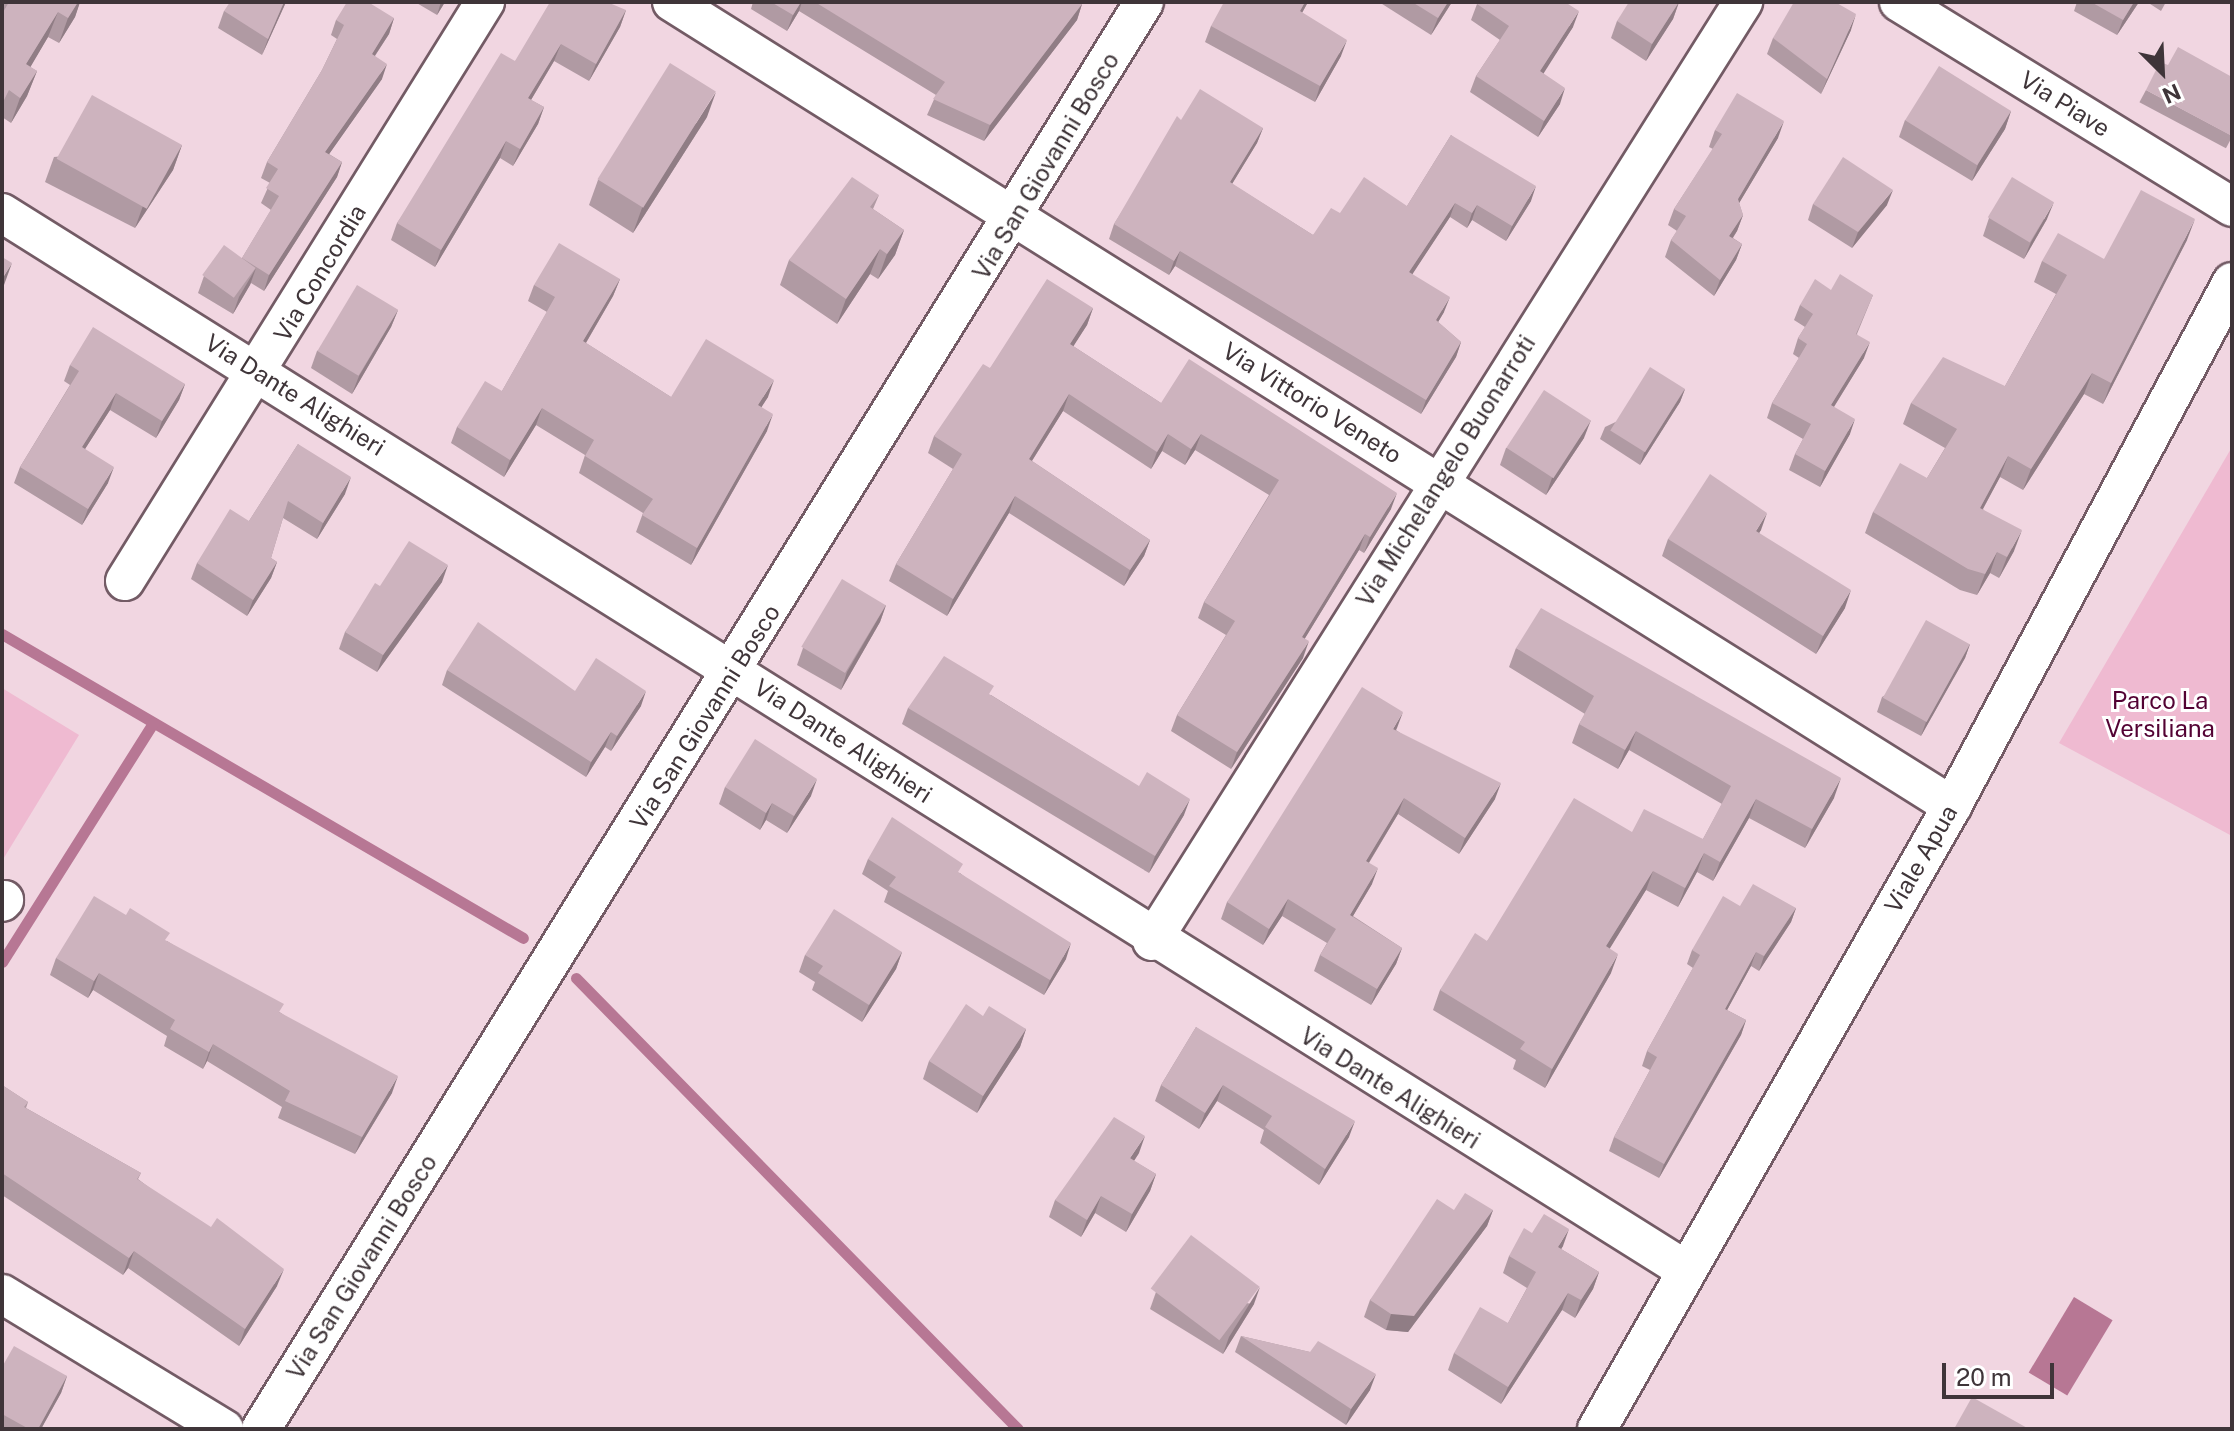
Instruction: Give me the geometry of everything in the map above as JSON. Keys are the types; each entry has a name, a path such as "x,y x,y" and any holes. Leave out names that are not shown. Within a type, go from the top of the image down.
{"street":[{"name":"Via Concordia","path":"125,581 259,372 485,2"},
{"name":"Via Vittorio Veneto","path":"672,2 1952,806"},
{"name":"Via San Giovanni Bosco","path":"261,1429 1017,217 1144,2"},
{"name":"Via Michelangelo Buonarroti","path":"1152,941 1438,482 1743,2"},
{"name":"Via Piave","path":"1899,2 2232,207"},
{"name":"Via Dante Alighieri","path":"2,213 733,670 1152,941 1684,1269"},
{"name":"Viale Apua","path":"1597,1429 1684,1269 1952,806 2232,282"},
{"path":"2,1294 224,1429"}],"green space":[{"name":"Parco La Versiliana","path":"2232,447 2232,836 2059,743"},
{"path":"2,688 79,735 2,861"}],"shaded area":[{"path":"2074,1297 2113,1320 2067,1396 2029,1372"}],"building":[{"path":"9,2 78,2 68,18 58,12 26,64 37,71 20,98 9,90 4,100 2,14"},
{"path":"230,2 284,2 268,39 224,11"},
{"path":"347,2 368,2 394,18 372,54 387,64 325,152 342,162 269,275 242,258 279,196 266,188 278,169 267,162 322,70 344,25 336,20"},
{"path":"550,2 607,2 626,10 596,64 561,44 528,98 544,107 520,149 506,141 441,250 397,223 501,53 515,61"},
{"path":"771,2 801,2 793,15"},
{"path":"815,2 1082,4 990,125 933,99 945,82"},
{"path":"1224,2 1305,2 1300,11 1347,40 1320,86 1211,26"},
{"path":"1412,2 1448,2 1438,18"},
{"path":"1565,2 1579,11 1540,71 1565,88 1544,121 1476,76 1509,26 1477,4"},
{"path":"1629,2 1679,2 1652,44 1617,21"},
{"path":"1794,2 1835,2 1856,14 1827,79 1773,38"},
{"path":"2091,2 2134,2 2123,20"},
{"path":"2178,47 2232,77 2230,135 2146,90 2160,62 2168,65"},
{"path":"670,63 716,92 643,208 597,179"},
{"path":"1939,66 2011,111 1977,165 1905,120"},
{"path":"1200,89 1263,128 1230,182 1313,235 1331,208 1340,213 1364,177 1407,206 1451,135 1536,186 1512,226 1477,205 1472,213 1455,203 1409,272 1450,297 1436,320 1461,342 1426,400 1180,251 1174,261 1114,224 1177,116 1181,120"},
{"path":"1737,93 1784,121 1738,199 1743,215 1729,236 1742,244 1720,280 1671,240 1686,216 1674,209 1722,134 1715,130"},
{"path":"92,95 182,145 147,209 57,159"},
{"path":"1843,157 1893,190 1858,232 1813,204"},
{"path":"852,177 879,195 870,207 904,230 887,254 880,249 846,299 789,260"},
{"path":"2012,177 2054,202 2030,243 1988,217"},
{"path":"2141,190 2195,219 2111,383 2092,373 2031,469 2008,456 1980,508 2022,530 2007,557 1997,552 1985,574 1968,569 1873,512 1900,463 1927,478 1957,429 1911,403 1943,357 2005,386 2067,275 2042,261 2058,233 2104,259"},
{"path":"559,243 620,279 583,341 671,397 706,339 774,380 758,405 773,414 697,548 642,515 653,499 585,456 594,440 542,408 510,460 457,427 485,381 502,391 555,297 534,285"},
{"path":"224,245 256,268 234,298 202,275"},
{"path":"2,257 12,263 2,279"},
{"path":"1840,274 1873,295 1856,334 1870,342 1831,405 1855,419 1825,471 1795,454 1811,424 1772,403 1807,344 1798,338 1813,314 1800,305 1815,279 1831,290"},
{"path":"1047,279 1093,308 1070,344 1161,403 1189,359 1397,493 1370,537 1365,534 1302,637 1309,641 1237,752 1177,715 1235,621 1204,602 1279,480 1201,434 1191,449 1168,434 1157,452 1069,394 1029,459 1150,540 1130,570 1015,496 953,599 896,564 962,454 934,436 983,364 990,368"},
{"path":"357,285 398,310 358,376 317,351"},
{"path":"93,327 185,384 162,421 116,393 82,447 114,467 88,509 20,467 79,371 70,365"},
{"path":"1650,367 1685,389 1645,452 1610,431"},
{"path":"1544,390 1591,420 1553,478 1506,448"},
{"path":"298,444 351,477 323,523 288,501 271,558 277,562 253,600 197,563 230,509 249,521"},
{"path":"1710,474 1767,513 1756,531 1851,590 1823,636 1668,539"},
{"path":"409,541 448,565 383,655 345,632 375,583 380,586"},
{"path":"842,579 886,605 845,673 801,647"},
{"path":"1541,608 1841,778 1812,829 1756,799 1720,862 1704,853 1685,888 1653,871 1606,946 1618,954 1552,1069 1520,1049 1525,1042 1440,990 1475,933 1487,941 1574,798 1632,832 1644,809 1703,839 1731,786 1636,731 1625,750 1579,724 1594,696 1516,648"},
{"path":"1926,620 1970,644 1927,722 1883,698"},
{"path":"478,622 575,691 596,658 646,691 617,736 611,732 591,762 447,670"},
{"path":"944,656 994,686 989,694 1139,786 1147,772 1190,799 1155,856 908,708"},
{"path":"1362,687 1403,712 1393,729 1501,783 1465,838 1404,798 1366,861 1378,868 1350,915 1402,948 1377,989 1320,955 1336,929 1288,899 1269,929 1227,902"},
{"path":"755,739 817,779 794,816 772,803 766,813 725,787"},
{"path":"892,817 963,864 958,872 1071,943 1050,980 889,886 896,877 868,859"},
{"path":"1753,884 1796,908 1764,956 1756,952 1725,1009 1746,1020 1664,1164 1614,1137 1657,1057 1647,1051 1700,955 1692,950 1723,896 1740,906"},
{"path":"94,896 126,915 130,908 170,933 165,940 284,1004 279,1012 398,1076 362,1137 285,1101 290,1091 213,1044 209,1052 170,1029 175,1020 99,973 94,981 56,958"},
{"path":"834,909 902,952 869,1005 818,973 823,966 805,955"},
{"path":"966,1004 983,1016 989,1006 1026,1029 983,1096 929,1061"},
{"path":"1196,1027 1355,1121 1325,1169 1265,1127 1272,1116 1223,1085 1205,1113 1161,1085"},
{"path":"2,1085 28,1102 24,1107 141,1173 137,1179 211,1227 217,1218 284,1269 245,1329 134,1251 129,1258 2,1173"},
{"path":"1114,1117 1145,1136 1130,1158 1156,1174 1132,1214 1101,1196 1087,1220 1055,1200"},
{"path":"1465,1193 1493,1210 1414,1316 1391,1314 1370,1300 1437,1199 1454,1210"},
{"path":"1544,1214 1569,1229 1558,1247 1599,1272 1581,1300 1568,1293 1508,1387 1454,1353 1480,1307 1508,1323 1536,1272 1509,1256 1524,1228 1532,1233"},
{"path":"1191,1235 1260,1287 1219,1340 1151,1289"},
{"path":"1241,1336 1310,1352 1318,1341 1376,1374 1351,1409"},
{"path":"14,1346 67,1376 38,1429 29,1429 2,1414 2,1367"},
{"path":"1972,1397 2029,1429 1954,1429"}],"waterway":[{"path":"2,634 523,938"},
{"path":"2,962 153,723"},
{"path":"576,978 1018,1429"}]}
